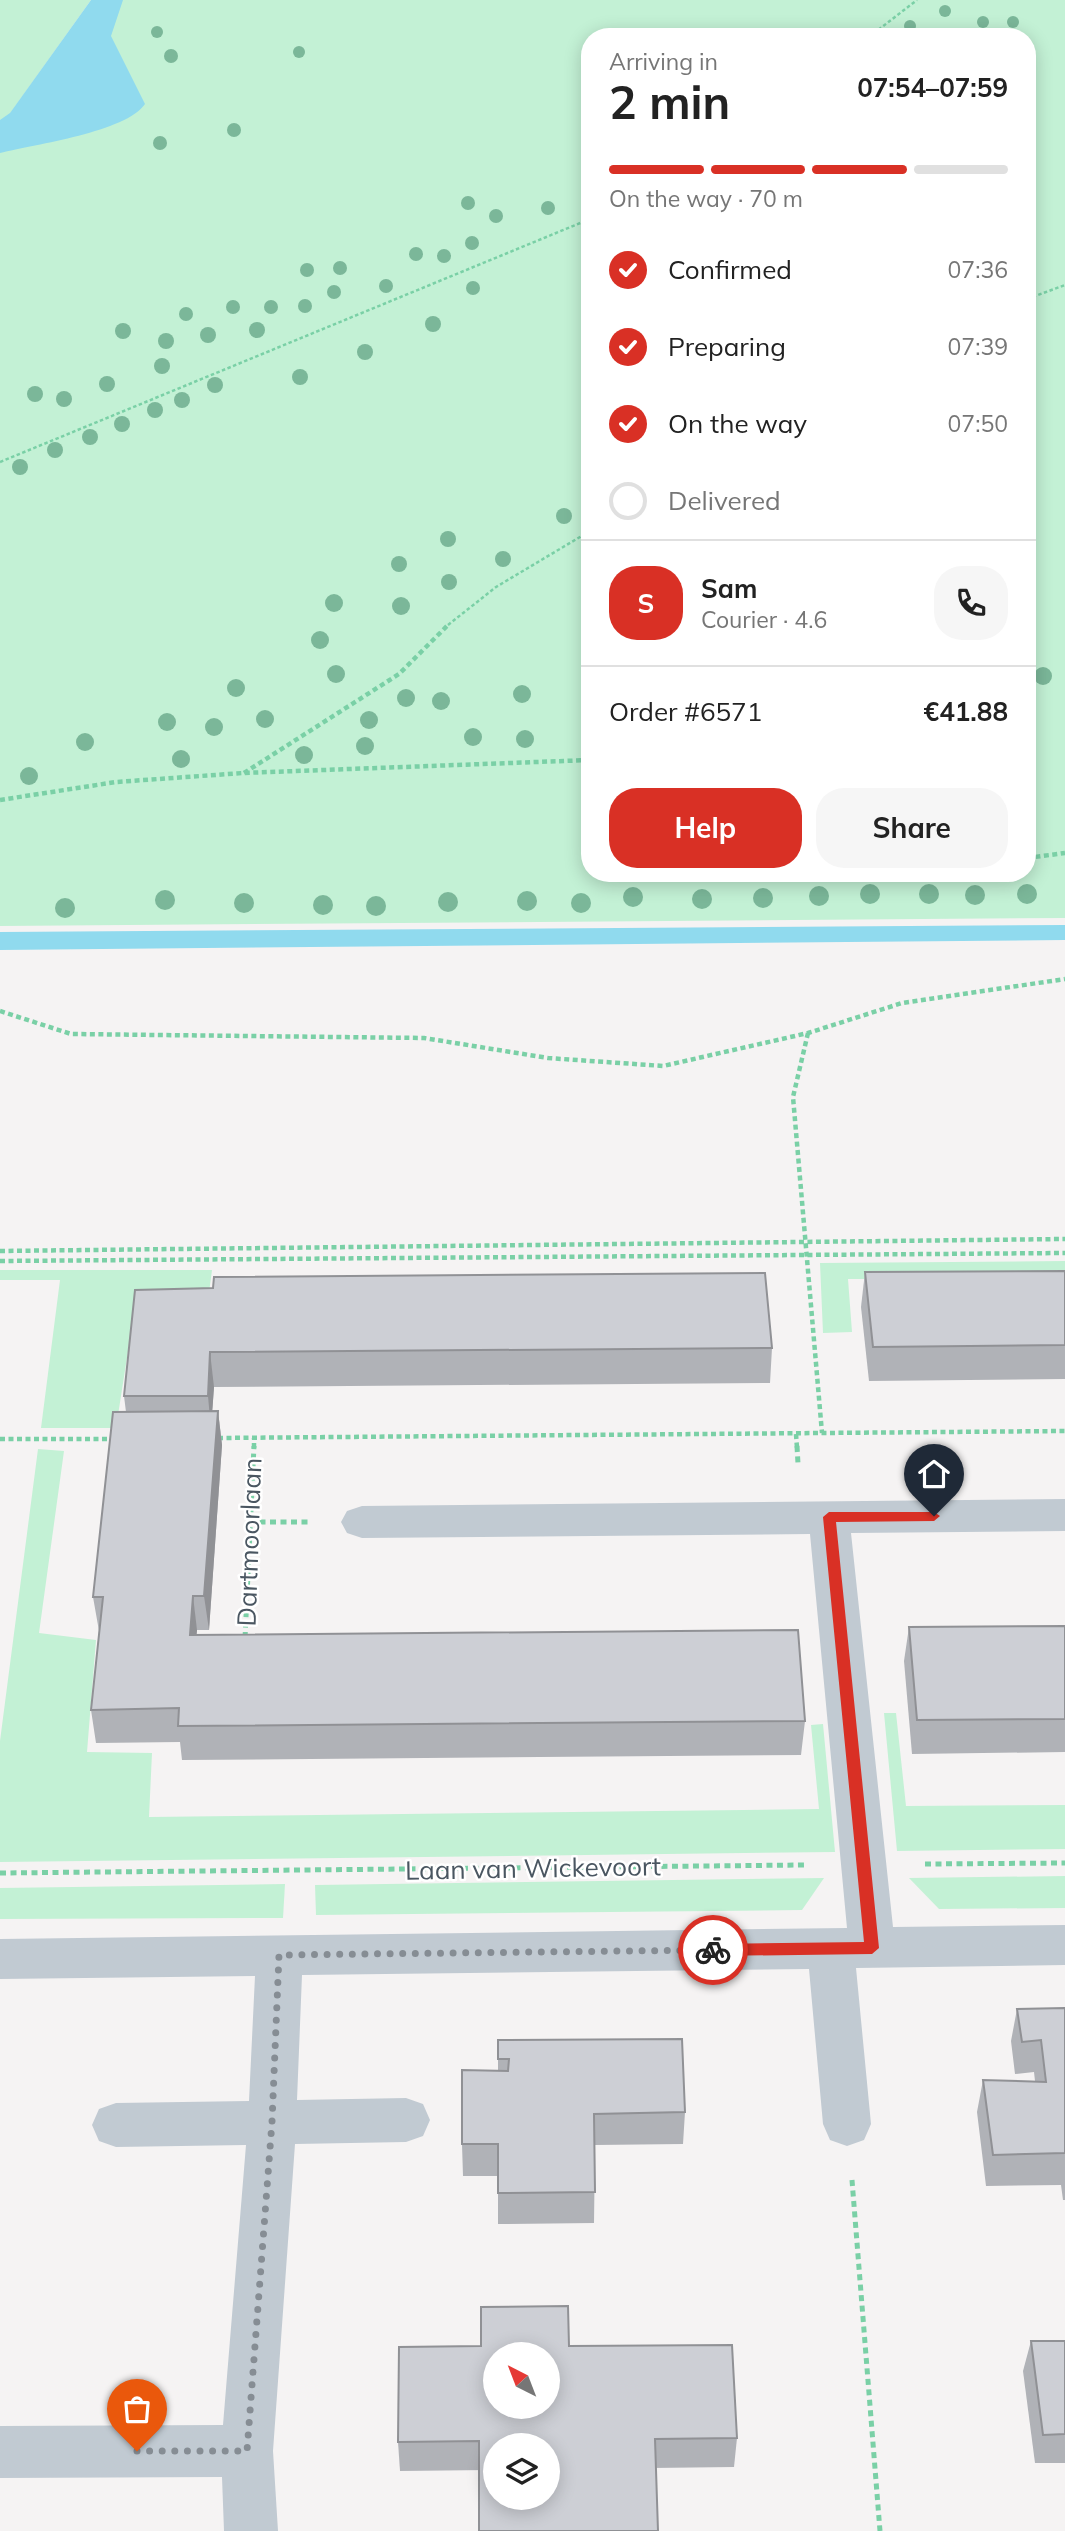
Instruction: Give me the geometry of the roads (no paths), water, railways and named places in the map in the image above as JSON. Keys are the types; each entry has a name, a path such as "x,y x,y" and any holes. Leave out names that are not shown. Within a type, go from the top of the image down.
{"street":[{"path":"362,1522 1065,1515"},
{"path":"829,1517 863,1865 851,1948 847,2124"},
{"path":"0,1959 1065,1945"},
{"path":"251,2531 247,2451 272,2122 279,1955"},
{"path":"116,2125 406,2120"},
{"path":"0,2452 247,2451"}],"water":[{"path":"91,0 123,0 111,36 145,104 135,114 100,129 0,153 0,120 10,113"},
{"path":"1065,925 1065,940 0,950 0,932"}]}
